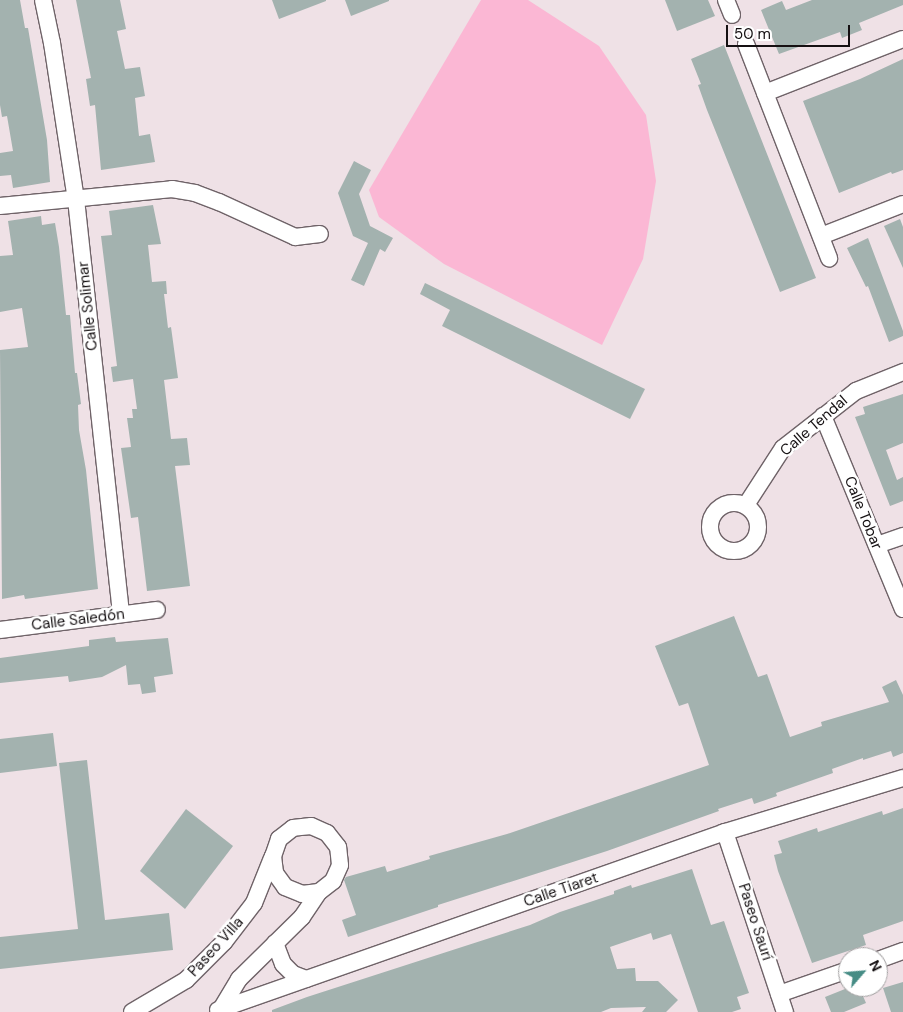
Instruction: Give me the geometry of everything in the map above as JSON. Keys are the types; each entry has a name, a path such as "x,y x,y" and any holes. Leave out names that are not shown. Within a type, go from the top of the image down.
{"street":[{"name":"Calle Solimar","path":"43,0 52,43 76,199 121,614"},
{"path":"765,93 903,40"},
{"path":"746,44 829,258"},
{"path":"0,206 172,189 195,193 219,202 295,237 320,234"},
{"path":"821,236 903,204"},
{"name":"Calle Tendal","path":"746,505 783,448 856,391 903,372"},
{"name":"Calle Tobar","path":"823,416 903,609"},
{"path":"877,545 903,536"},
{"name":"Calle Saledón","path":"0,630 157,610"},
{"name":"Calle Tiaret","path":"216,1010 725,832 903,778"},
{"name":"Paseo Villa","path":"132,1012 186,980 224,942 254,902 279,839 293,828 311,826 327,833 338,847 340,865 333,881 319,892 302,917 238,979 216,1010"},
{"name":"Paseo Saurí","path":"725,832 784,1012"},
{"path":"272,856 275,873 286,887 302,894 319,892"},
{"path":"275,943 284,964 293,974 306,979"},
{"path":"888,956 903,951"},
{"path":"779,994 838,973"}],"shaded area":[{"path":"481,0 528,0 599,46 646,115 656,181 643,259 602,345 444,264 379,217 369,190"}],"building":[{"path":"0,0 20,0 25,28 28,28 47,140 50,182 13,188 11,175 0,176 0,153 13,151 7,116 2,117 0,105"},
{"path":"76,0 120,0 126,29 117,31 125,69 140,67 145,96 135,98 139,136 150,134 155,162 101,170 95,105 90,106 86,79 91,78"},
{"path":"272,0 326,0 326,1 279,19"},
{"path":"345,0 389,0 389,1 351,16"},
{"path":"665,0 708,0 715,16 677,31"},
{"path":"812,0 903,0 903,5 859,23 862,30 842,38 840,32 779,54 761,10 782,1 786,10"},
{"path":"724,45 816,278 780,292 707,110 698,85 701,84 691,59"},
{"path":"903,59 903,170 892,174 891,172 839,193 803,101 860,79"},
{"path":"354,161 371,170 359,194 370,226 393,238 385,252 380,249 364,286 351,280 368,243 353,236 338,193"},
{"path":"153,205 161,244 148,245 152,282 166,281 167,294 164,294 168,328 171,327 178,378 164,380 171,439 187,438 190,465 175,466 190,586 147,591 138,517 131,518 121,448 131,447 127,418 133,418 132,409 137,409 133,379 113,382 111,367 117,366 101,236 112,235 109,211"},
{"path":"41,216 42,225 55,223 66,315 70,315 75,373 77,373 81,404 78,405 79,430 86,470 98,589 25,599 24,595 2,599 0,350 28,347 22,308 0,312 0,256 13,255 8,221"},
{"path":"900,219 903,227 903,268 884,226"},
{"path":"868,238 903,331 903,336 889,342 868,286 866,287 847,248"},
{"path":"425,283 645,389 630,419 442,326 450,310 420,294"},
{"path":"903,394 903,443 886,450 897,480 903,477 903,501 890,506 855,417 865,414 863,407"},
{"path":"734,616 758,677 767,674 790,737 822,726 821,722 889,702 882,687 896,680 903,695 903,753 893,757 891,751 863,760 863,758 832,769 833,773 776,793 777,796 754,804 752,798 718,809 719,811 607,851 438,905 438,907 348,937 342,920 356,915 344,880 346,877 385,866 387,872 430,859 429,856 507,834 709,765 688,703 679,706 655,646"},
{"path":"115,637 116,642 168,638 173,674 154,677 156,692 142,694 140,684 128,685 126,665 102,677 69,682 68,676 0,683 0,658 89,646 89,640"},
{"path":"53,733 57,766 0,773 0,739"},
{"path":"87,760 105,920 169,913 173,950 0,969 0,937 78,929 59,763"},
{"path":"903,808 903,921 863,935 866,945 860,947 838,947 838,954 812,963 778,871 774,855 782,853 778,841 817,828 818,832 882,811 883,815"},
{"path":"186,809 233,846 185,909 140,871"},
{"path":"692,869 711,925 724,921 749,993 737,997 741,1009 732,1012 698,1012 671,934 653,940 651,933 610,947 617,969 635,968 636,981 658,981 678,1000 666,1012 642,1012 646,1007 611,1008 601,1012 272,1012 272,1010 307,997 530,925 560,912 614,894 614,891 631,885 632,888"},
{"path":"903,982 903,1012 891,1012 886,997 888,997 888,986"},
{"path":"838,992 838,997 863,997 866,1003 844,1012 831,1012 825,997"}]}
